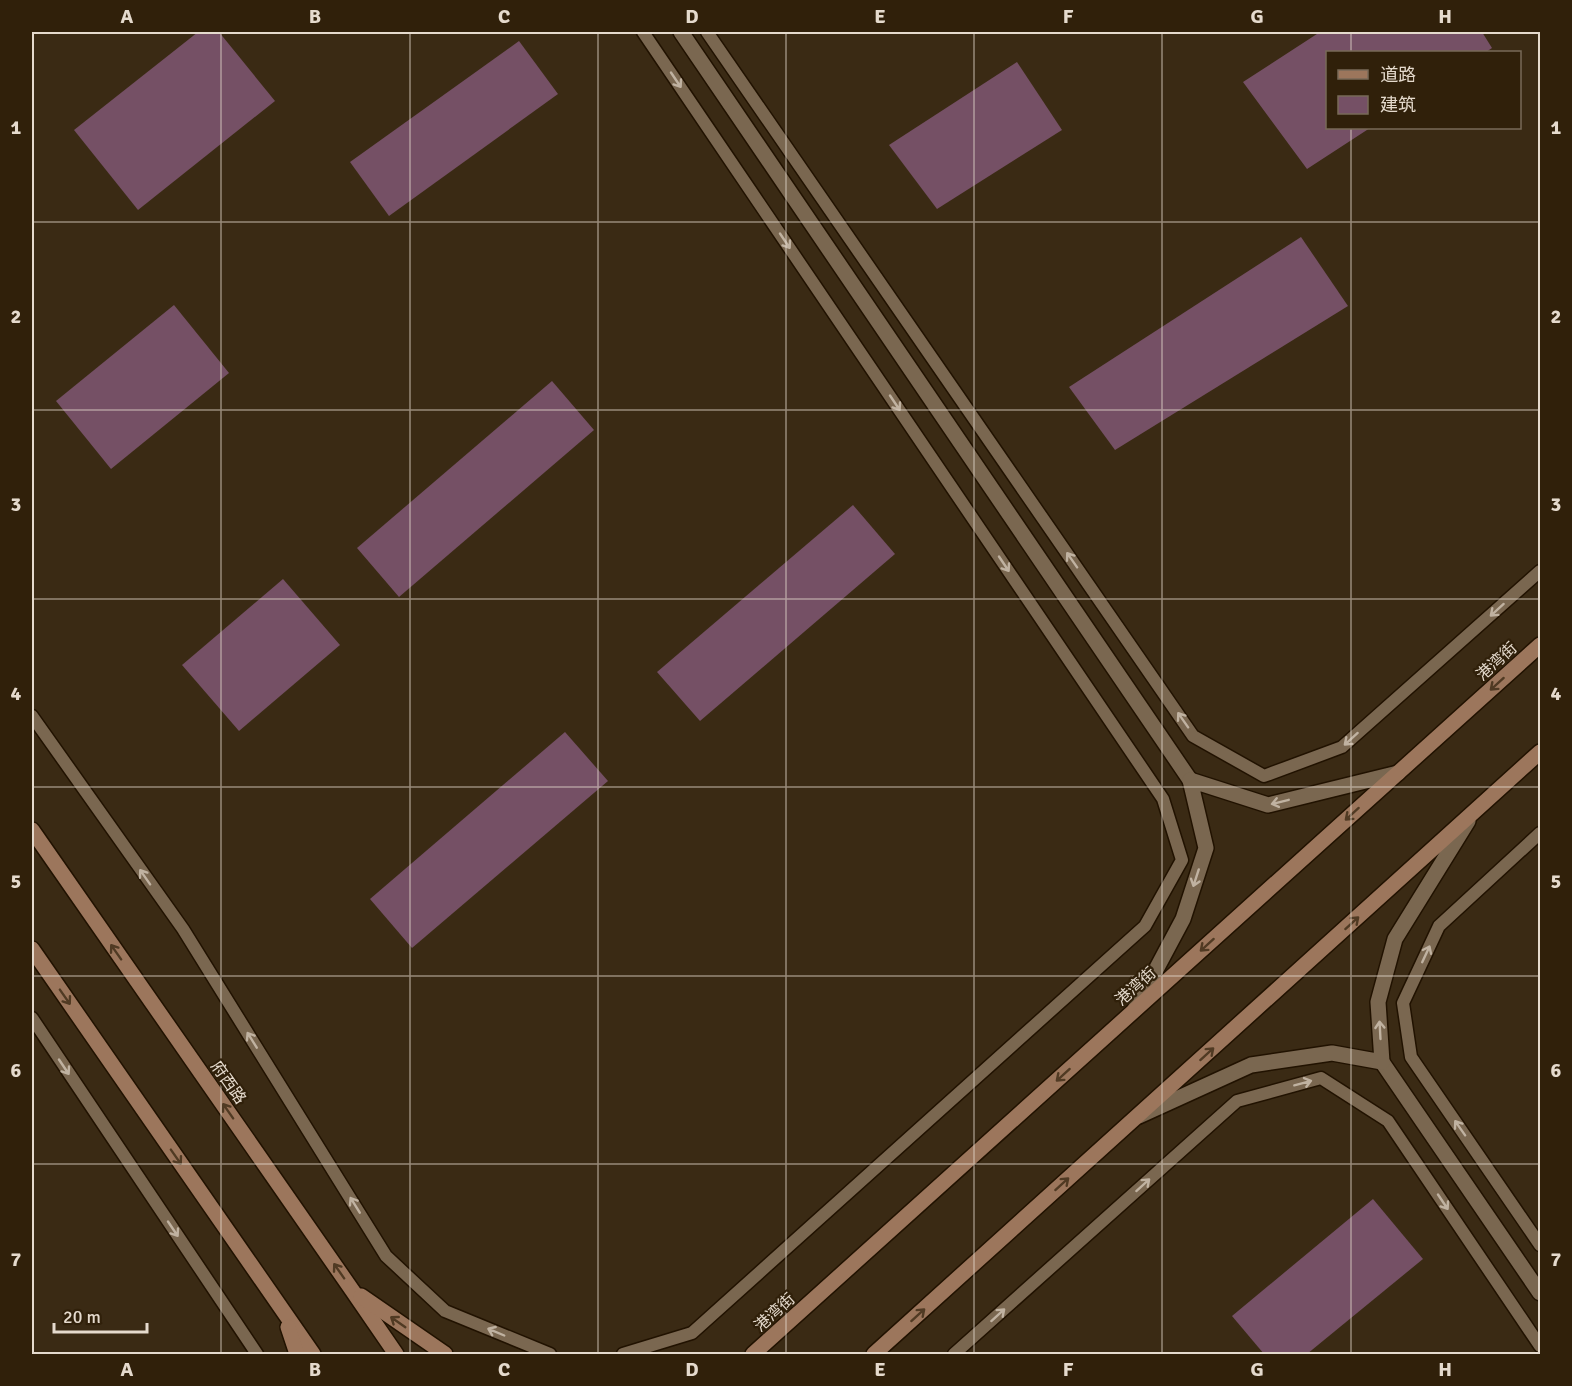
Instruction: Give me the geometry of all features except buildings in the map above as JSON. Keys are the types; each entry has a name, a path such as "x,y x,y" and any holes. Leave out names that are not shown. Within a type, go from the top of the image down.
{"street":[{"path":"681,32 1190,780 1206,848 1183,919 1134,1011"},
{"name":"港湾街","path":"753,1354 1540,645"},
{"path":"874,1354 1540,752"},
{"path":"1190,780 1268,805 1398,773"},
{"path":"1472,814 1395,939 1378,1002 1382,1062 1540,1293"},
{"name":"府西路","path":"32,830 396,1354"},
{"path":"32,949 313,1354"},
{"path":"1137,1117 1251,1065 1332,1053 1382,1062"},
{"path":"352,1290 445,1354"},
{"path":"284,1313 297,1354"}],"lane":[{"path":"623,1354 692,1333 1145,926 1182,860 1163,799 643,32"},
{"path":"707,32 1193,736 1264,776 1342,747 1540,571"},
{"path":"32,716 183,929 386,1256 445,1311 550,1354"},
{"path":"1540,833 1439,926 1403,1002 1411,1057 1540,1245"},
{"path":"32,1018 257,1354"},
{"path":"954,1354 1238,1101 1321,1078 1388,1121 1540,1346"}]}
